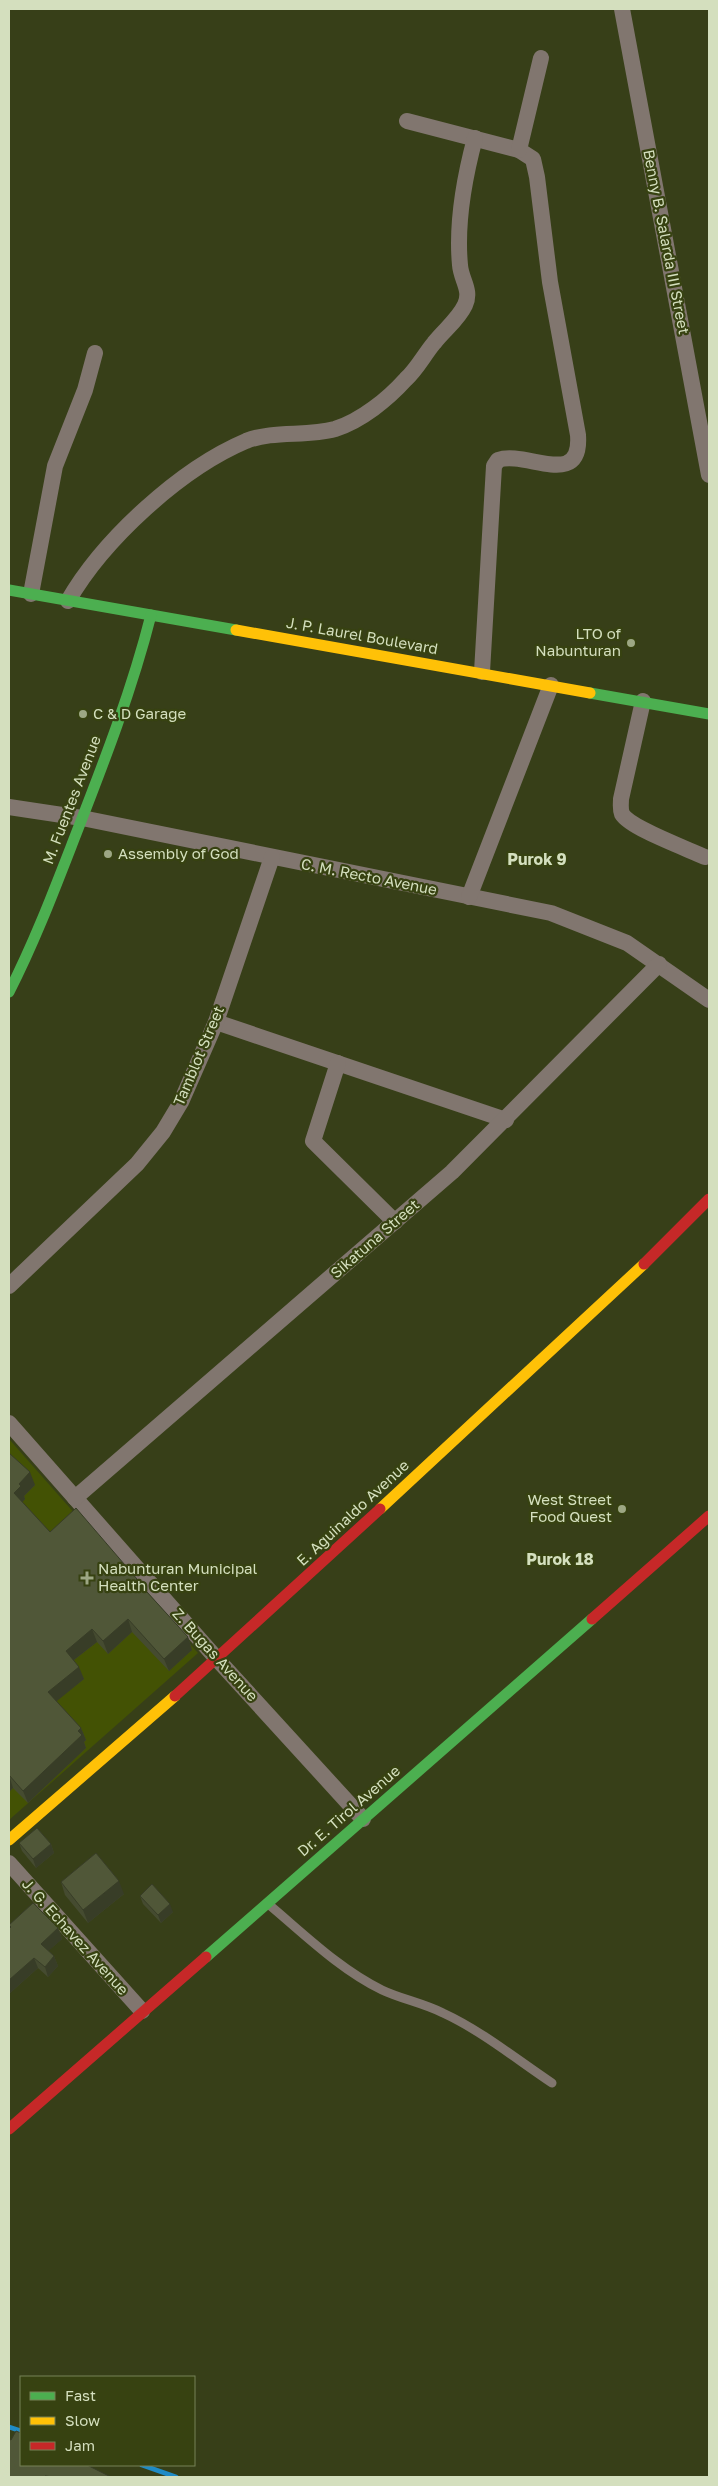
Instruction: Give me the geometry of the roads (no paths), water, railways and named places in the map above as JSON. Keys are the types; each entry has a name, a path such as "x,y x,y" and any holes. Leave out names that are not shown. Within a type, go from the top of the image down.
{"main road":[{"name":"J. P. Laurel Boulevard","path":"9,590 482,672 709,714"},
{"name":"M. Fuentes Avenue","path":"9,992 25,959 82,818 136,673 151,615"},
{"name":"E. Aguinaldo Avenue","path":"9,1840 216,1659 616,1292 709,1199"},
{"name":"Dr. E. Tirol Avenue","path":"9,2129 709,1516"}],"street":[{"name":"Benny B. Salarda III Street","path":"622,9 709,475"},
{"path":"519,150 541,58"},
{"path":"407,121 519,150 533,159 536,166 550,282 579,445 574,459 564,465 509,458 498,460 494,466 482,672"},
{"path":"68,601 89,567 106,548 159,498 198,468 248,440 288,433 318,432 350,423 385,399 407,379 434,343 459,316 466,303 467,286 460,268 458,240 467,167 475,138"},
{"path":"31,594 55,466 85,390 95,353"},
{"path":"469,897 551,685"},
{"path":"643,701 621,799 622,813 626,819 637,826 704,857"},
{"name":"C. M. Recto Avenue","path":"9,807 82,818 550,913 600,930 627,943 709,1000"},
{"name":"Tamblot Street","path":"9,1286 137,1164 163,1132 181,1102 216,1022 272,857"},
{"name":"Sikatuna Street","path":"75,1498 396,1222 506,1120 659,964"},
{"path":"216,1022 506,1120"},
{"path":"338,1063 313,1141 396,1222"},
{"name":"Z. Bugas Avenue","path":"9,1423 216,1659 363,1819"},
{"name":"J. G. Echavez Avenue","path":"9,1863 142,2011"}],"lane":[{"path":"266,1902 324,1951 360,1976 383,1990 418,2002 471,2027 552,2083"}],"waterway":[{"path":"9,2427 20,2431"},
{"path":"145,2466 176,2477"}],"place":[{"name":"LTO of Nabunturan","path":"631,643"},
{"name":"C & D Garage","path":"83,714"},
{"name":"Assembly of God","path":"108,854"},
{"name":"West Street Food Quest","path":"622,1509"},
{"name":"Nabunturan Municipal Health Center","path":"87,1578"}],"district":[{"name":"Purok 9","path":"537,859"},
{"name":"Purok 18","path":"560,1559"}]}
